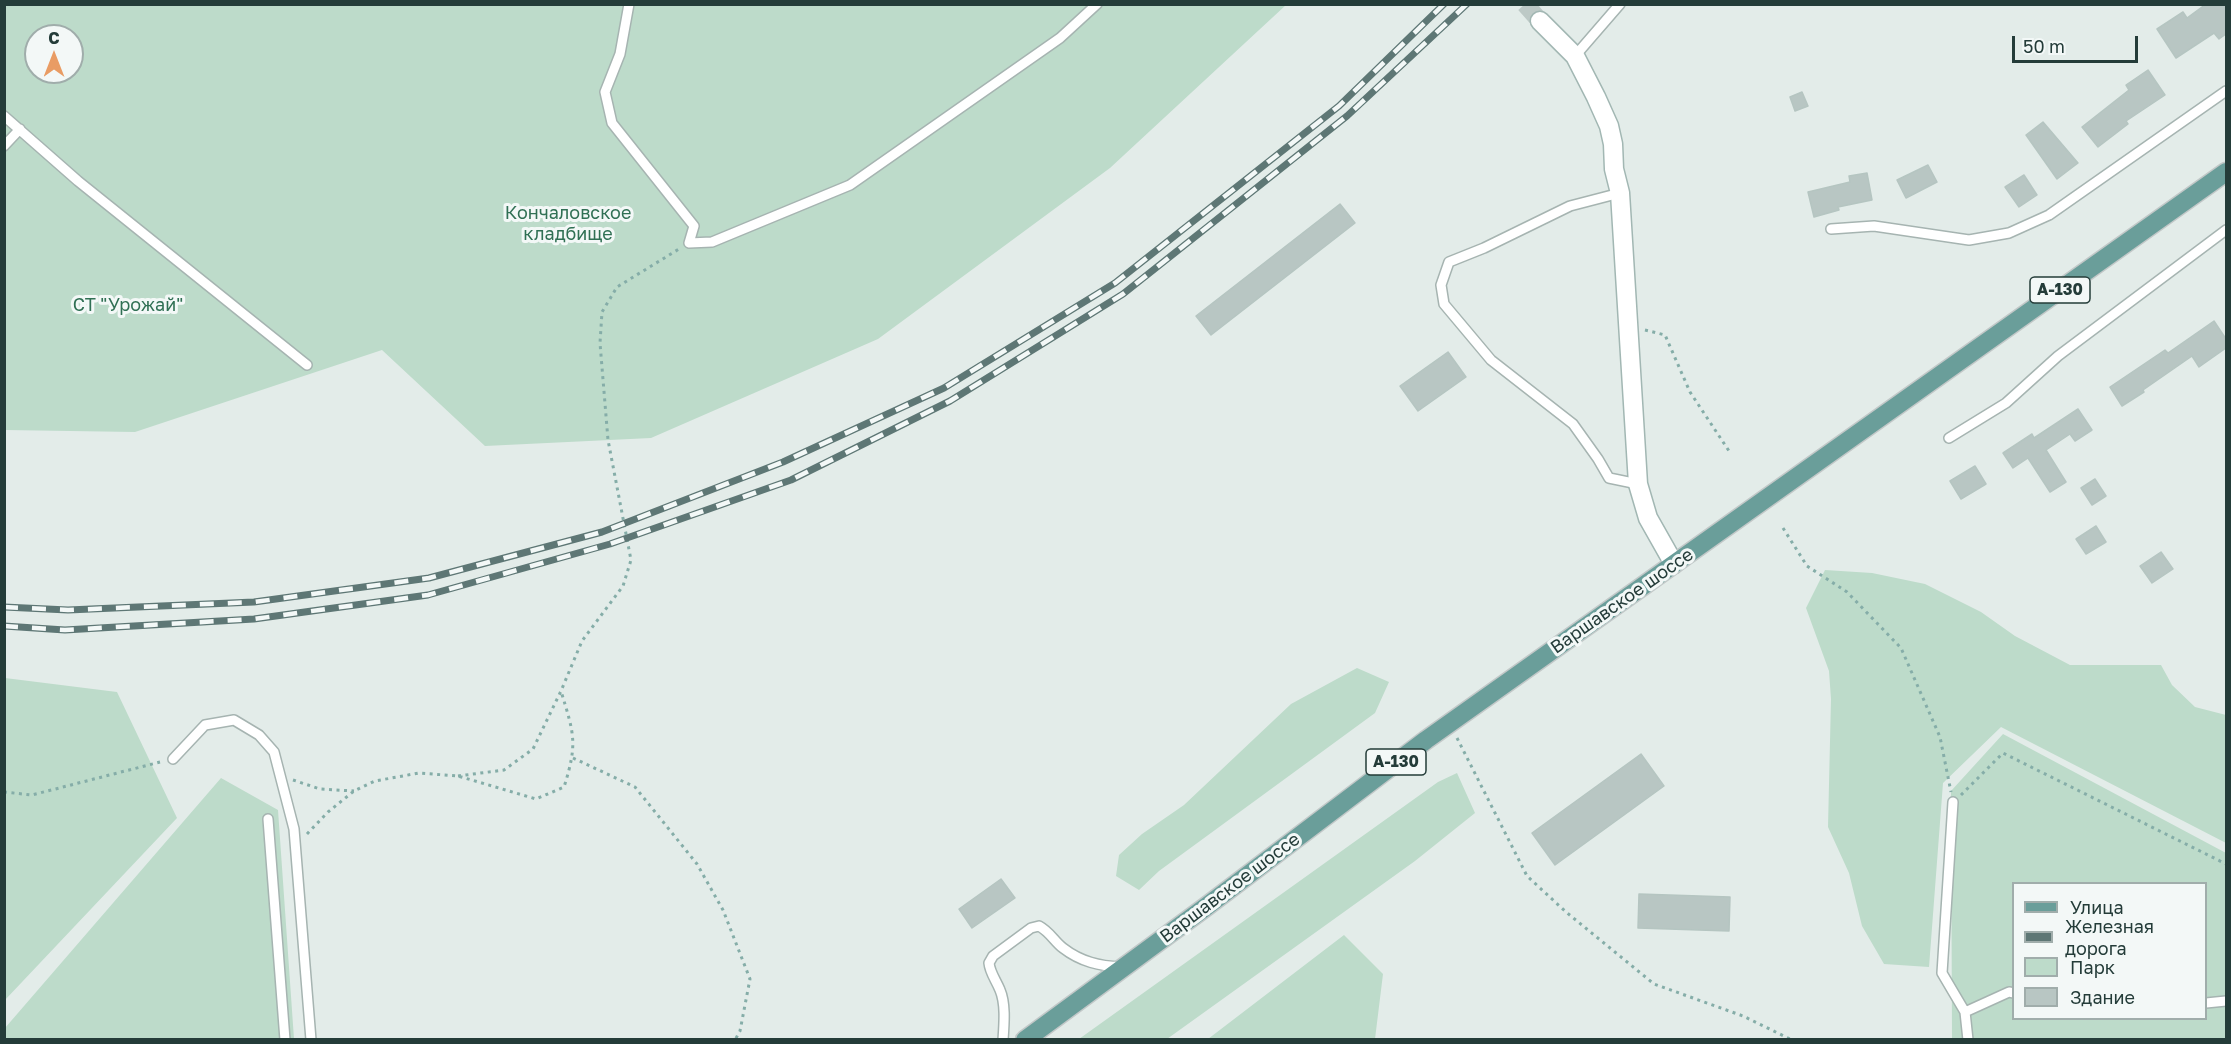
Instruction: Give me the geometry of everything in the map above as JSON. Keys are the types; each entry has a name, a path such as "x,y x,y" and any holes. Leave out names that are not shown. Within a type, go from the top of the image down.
{"main road":[{"name":"Варшавское шоссе","path":"1025,1040 1449,723 2226,172"}],"street":[{"path":"1540,21 1575,56 1609,126 1613,144 1614,169 1620,193 1638,484 1648,518 1674,564"}],"lane":[{"path":"629,4 620,54 605,92 612,123 694,226 688,243 712,242 850,185 1060,38 1097,4"},
{"path":"1575,56 1620,4"},
{"path":"1831,229 1874,226 1969,240 2009,233 2049,215 2226,92"},
{"path":"4,116 78,180 307,365"},
{"path":"4,146 20,129"},
{"path":"1620,193 1570,206 1484,248 1449,262 1441,285 1444,304 1491,360 1573,424 1609,478 1638,484"},
{"path":"1949,438 2006,403 2058,356 2226,230"},
{"path":"173,759 206,725 234,720 259,735 274,752 294,829 311,1040"},
{"path":"1953,802 1942,973 1965,1012 1968,1040"},
{"path":"268,819 285,1040"},
{"path":"1003,1040 1002,992 988,963 993,956 1031,928 1039,927 1047,930 1063,948 1082,960 1101,966 1124,967"},
{"path":"1965,1012 2009,992 2012,993"},
{"path":"2207,1003 2226,1001"}],"path":[{"path":"295,846 328,812 354,790 375,781 419,773 458,776 504,770 533,748 582,641 623,586 631,560 608,440 600,343 602,312 617,287 688,243"},
{"path":"1629,326 1665,335 1690,392 1731,454"},
{"path":"1783,528 1807,566 1847,592 1901,648 1940,737 1953,802"},
{"path":"458,776 536,799 564,787 573,758 574,732 561,691"},
{"path":"1449,723 1527,876 1566,912 1654,984 1743,1016 1792,1040"},
{"path":"1953,802 2003,753 2226,864"},
{"path":"573,758 635,787 672,831 702,873 723,910 750,979 740,1031 735,1040"},
{"path":"4,792 32,795 173,759"},
{"path":"290,779 320,789 354,790"}],"green space":[{"name":"Кончаловское кладбище","path":"5,5 1286,5 1110,168 878,339 651,438 485,446 382,350 135,432 5,430"},
{"path":"1825,570 1872,573 1925,584 1981,612 2015,636 2070,665 2161,665 2172,685 2195,707 2226,715 2226,843 2001,727 1943,783 1929,967 1884,964 1862,926 1849,873 1828,827 1831,699 1829,671 1806,608"},
{"path":"1357,668 1389,682 1375,713 1159,871 1139,890 1116,876 1119,855 1142,834 1184,805 1291,704"},
{"path":"5,678 117,692 177,818 5,1000"},
{"path":"2003,734 2226,853 2226,1039 1952,1039 1951,791"},
{"path":"1457,773 1475,813 1415,861 1167,1039 1079,1039 1438,782"},
{"path":"221,778 278,810 294,1039 5,1040 5,1028"},
{"path":"1344,935 1383,974 1375,1039 1208,1039"}],"building":[{"path":"2206,4 2226,4 2226,34 2219,39 2214,33 2176,58 2157,29 2183,12 2187,18"},
{"path":"2148,70 2165,95 2126,121 2128,124 2098,147 2082,127 2129,90 2126,85"},
{"path":"1802,92 1808,106 1795,111 1790,97"},
{"path":"2043,122 2078,163 2057,179 2026,135"},
{"path":"1928,165 1937,182 1906,198 1897,180"},
{"path":"1867,173 1872,200 1838,207 1839,210 1814,217 1808,192 1850,182 1849,176"},
{"path":"2024,175 2037,195 2019,207 2005,187"},
{"path":"1340,204 1355,223 1211,335 1196,316"},
{"path":"2214,321 2226,339 2226,348 2199,367 2192,356 2122,406 2110,387 2165,350 2168,353"},
{"path":"1448,352 1466,377 1418,411 1400,386"},
{"path":"2078,409 2092,430 2075,441 2070,434 2046,450 2066,482 2050,492 2028,458 2013,468 2003,453 2032,434 2034,438"},
{"path":"1975,466 1986,484 1961,499 1950,481"},
{"path":"2095,479 2106,496 2092,505 2081,488"},
{"path":"2096,526 2106,542 2086,554 2076,539"},
{"path":"2161,552 2173,569 2152,583 2140,566"},
{"path":"1641,754 1664,786 1555,865 1532,833"},
{"path":"1001,879 1015,898 972,928 959,909"},
{"path":"1639,894 1730,897 1729,931 1638,928"}],"tunnel":[{"path":"1525,4 1540,21"}],"railway":[{"path":"4,607 68,610 254,602 429,578 602,532 783,462 944,388 1115,283 1339,106 1444,4"},
{"path":"4,626 65,630 254,619 428,595 610,544 791,480 950,401 1123,294 1347,116 1467,4"}],"park label":[{"name":"СТ \"Урожай\"","path":"128,305"}]}
